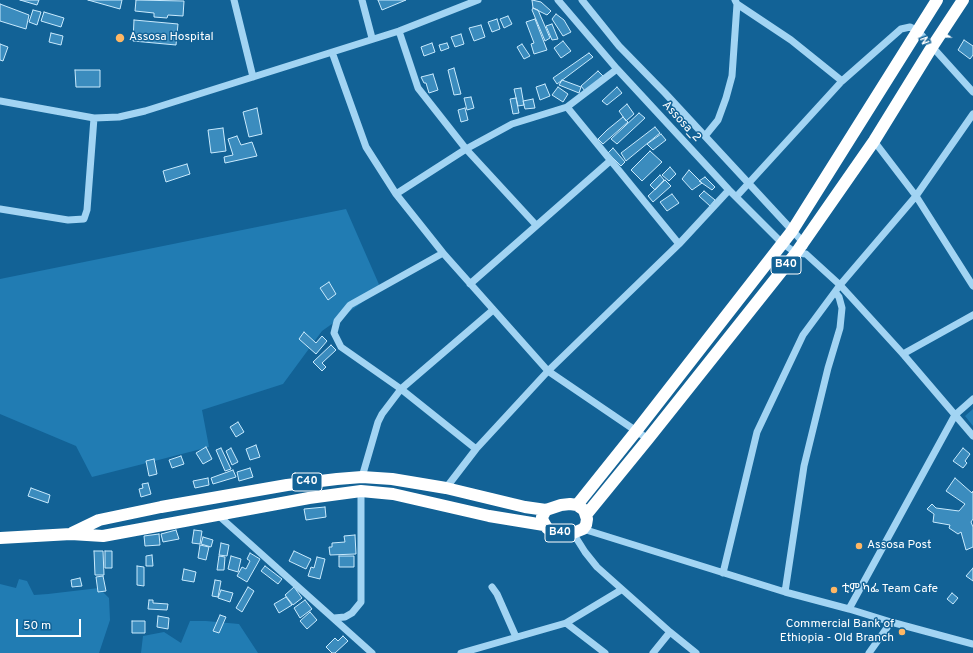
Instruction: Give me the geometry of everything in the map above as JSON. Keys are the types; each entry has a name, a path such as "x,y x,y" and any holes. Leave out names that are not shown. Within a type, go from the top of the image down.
{"highway":[{"name":"B40","path":"577,505 792,231 937,0"},
{"name":"B40","path":"586,515 801,250 874,141 964,0"},
{"name":"C40","path":"71,534 99,520 222,495 306,482 362,477 446,488 525,507 546,510"},
{"path":"306,482 309,498"},
{"name":"C40","path":"0,538 71,534 103,536 219,516 309,498 361,490 393,494 489,516 544,525"},
{"name":"B40","path":"561,505 577,505 581,507 586,515 586,524 578,531 552,531 544,525 542,517 546,510 561,505"}],"street":[{"path":"234,0 252,77"},
{"path":"362,0 372,38"},
{"path":"0,101 94,118 119,117 145,111 372,38 399,31 478,0"},
{"name":"Assosa_2","path":"558,0 617,68 729,190 782,242 801,250"},
{"name":"Assosa_2","path":"582,0 619,46 666,93 792,231 801,250"},
{"path":"705,136 718,120 732,76 736,2"},
{"path":"736,2 791,40 842,81"},
{"path":"736,197 842,81 901,29 910,27 918,31 973,92"},
{"path":"399,31 418,88 466,149 536,225"},
{"path":"332,52 366,147 396,194 443,253 548,371 637,430 648,439"},
{"path":"396,194 466,149 512,124 567,107 617,68"},
{"path":"567,107 679,244"},
{"path":"723,573 757,432 802,335 840,285 916,196 973,114"},
{"path":"0,209 68,220 84,219 87,210 94,118"},
{"path":"874,141 916,196 973,286"},
{"path":"470,284 610,161"},
{"path":"446,488 476,449 548,371 679,244 729,190"},
{"path":"801,250 840,285 903,354 973,436"},
{"path":"443,253 350,305 337,321 334,333 341,347 401,389 476,449"},
{"path":"785,592 804,466 828,368 840,328 842,308 839,297 835,292"},
{"path":"362,477 378,422 382,414 401,389 493,310"},
{"path":"903,354 973,315"},
{"path":"849,609 955,415 973,399"},
{"path":"334,618 345,617 352,613 361,602 361,490"},
{"path":"219,516 372,653"},
{"path":"578,531 785,592 973,644"},
{"path":"578,531 585,552 597,567 621,590 696,653"},
{"path":"492,587 497,594 516,637"},
{"path":"461,653 566,623 621,590"},
{"path":"869,653 891,622"},
{"path":"566,623 605,653"},
{"path":"653,653 670,632"}],"shaded area":[{"path":"346,209 381,289 322,331 283,384 202,410 209,447 92,477 76,446 0,414 0,279"},
{"path":"973,409 973,426 965,416"},
{"path":"19,579 27,581 34,595 99,588 109,598 110,620 99,653 0,653 0,584 16,588"},
{"path":"190,621 239,624 258,653 141,653 143,636 164,632 181,643"}],"building":[{"path":"20,0 39,0 37,5"},
{"path":"88,0 122,0 120,9"},
{"path":"136,0 184,1 183,16 168,15 167,18 154,17 154,13 135,11"},
{"path":"378,0 406,0 382,10"},
{"path":"532,0 541,2 551,11 547,15 533,8"},
{"path":"0,4 29,15 26,29 0,21"},
{"path":"533,8 538,10 550,38 545,41 532,10"},
{"path":"33,10 41,12 37,25 29,22"},
{"path":"44,12 64,18 61,27 41,21"},
{"path":"556,14 564,20 571,32 563,36 552,19"},
{"path":"508,16 512,24 504,28 500,19"},
{"path":"497,19 500,29 492,32 488,22"},
{"path":"535,19 547,50 534,54 531,44 534,43 526,22"},
{"path":"134,20 178,24 176,45 133,41"},
{"path":"552,24 558,39 552,40 546,26"},
{"path":"481,25 485,37 474,41 469,28"},
{"path":"51,33 63,36 61,45 49,42"},
{"path":"461,34 464,44 455,47 451,37"},
{"path":"964,40 973,46 973,55 970,59 958,50"},
{"path":"563,41 571,51 561,58 554,48"},
{"path":"432,43 435,52 424,56 421,47"},
{"path":"447,43 449,48 441,51 439,45"},
{"path":"0,44 8,47 3,61 0,60"},
{"path":"522,44 530,56 524,59 517,47"},
{"path":"589,53 593,57 557,84 553,78"},
{"path":"454,68 461,94 454,95 448,70"},
{"path":"75,70 100,70 100,87 76,87"},
{"path":"598,71 603,76 585,91 581,86"},
{"path":"433,74 438,90 429,93 426,83 424,83 421,77"},
{"path":"562,80 581,87 579,93 559,85"},
{"path":"545,84 550,96 540,100 536,87"},
{"path":"558,87 568,94 563,102 552,95"},
{"path":"617,87 622,93 607,105 602,101"},
{"path":"521,88 524,105 518,106 514,89"},
{"path":"471,97 474,108 467,110 464,98"},
{"path":"516,98 519,113 513,114 510,99"},
{"path":"533,99 535,108 525,109 523,101"},
{"path":"627,104 634,114 626,121 619,111"},
{"path":"257,108 262,134 249,137 243,112"},
{"path":"465,108 468,120 461,122 458,110"},
{"path":"639,113 645,118 617,144 611,139"},
{"path":"623,117 628,122 603,144 598,139"},
{"path":"655,127 660,133 626,161 621,153"},
{"path":"223,128 226,151 211,153 208,130"},
{"path":"661,134 666,140 653,150 647,144"},
{"path":"237,136 241,145 252,142 257,156 225,163 224,157 233,155 228,139"},
{"path":"613,148 625,162 621,166 608,153"},
{"path":"650,151 662,162 642,181 631,170"},
{"path":"187,164 190,174 166,182 163,171"},
{"path":"670,167 676,174 669,181 662,175"},
{"path":"689,170 702,183 692,190 682,179"},
{"path":"660,175 664,180 655,190 650,185"},
{"path":"705,177 715,187 712,190 699,181"},
{"path":"665,180 671,186 653,202 648,196"},
{"path":"704,191 715,200 710,206 699,196"},
{"path":"672,194 679,203 667,211 660,202"},
{"path":"329,282 336,294 328,300 320,288"},
{"path":"304,332 316,343 322,336 327,341 316,354 299,339"},
{"path":"331,345 336,350 322,363 326,367 322,371 313,362"},
{"path":"238,422 244,432 236,437 230,427"},
{"path":"256,445 260,457 250,460 246,449"},
{"path":"206,447 212,459 203,464 196,453"},
{"path":"221,448 231,469 225,471 216,450"},
{"path":"231,448 238,462 232,465 226,451"},
{"path":"963,448 970,454 965,461 967,463 963,468 953,461"},
{"path":"181,456 184,464 172,468 169,460"},
{"path":"154,459 157,474 149,476 146,461"},
{"path":"250,468 253,477 239,481 237,472"},
{"path":"233,470 236,477 213,484 211,478"},
{"path":"208,478 209,485 195,488 193,481"},
{"path":"955,478 972,493 973,491 973,519 971,522 973,527 973,547 966,550 961,532 958,534 949,528 950,525 933,522 934,514 927,509 932,504 936,508 959,511 965,504 946,491"},
{"path":"148,483 151,494 141,497 139,489 143,488 142,484"},
{"path":"31,488 50,495 48,503 28,496"},
{"path":"325,507 326,517 306,520 304,509"},
{"path":"176,530 179,539 163,542 161,534"},
{"path":"194,530 202,531 200,544 192,543"},
{"path":"159,534 160,545 145,546 144,536"},
{"path":"355,535 356,554 330,555 329,547 332,547 332,543 345,542 344,536"},
{"path":"203,537 213,540 211,547 201,544"},
{"path":"221,543 229,545 227,556 219,555"},
{"path":"200,545 209,547 206,560 198,558"},
{"path":"94,551 103,551 104,575 95,575"},
{"path":"105,551 112,551 112,568 105,568"},
{"path":"294,551 311,559 306,569 289,561"},
{"path":"250,553 260,559 247,582 237,576 242,567 246,569 250,561 247,559"},
{"path":"152,555 153,566 146,566 146,556"},
{"path":"219,556 225,557 224,570 217,570"},
{"path":"231,556 241,559 238,572 228,569"},
{"path":"339,556 354,556 354,567 339,567"},
{"path":"317,557 325,559 320,579 308,576 311,567 314,568"},
{"path":"137,566 144,567 144,586 137,585"},
{"path":"265,566 282,579 278,584 261,571"},
{"path":"973,568 973,581 966,576"},
{"path":"184,569 196,572 194,582 182,580"},
{"path":"103,576 106,591 98,592 96,577"},
{"path":"80,578 82,586 72,587 71,580"},
{"path":"215,580 221,581 218,597 212,596"},
{"path":"248,587 254,591 242,612 236,608"},
{"path":"294,587 302,598 293,605 285,595"},
{"path":"221,590 233,593 230,602 218,598"},
{"path":"952,593 958,598 953,604 947,599"},
{"path":"286,597 292,605 279,613 274,604"},
{"path":"149,600 153,600 153,603 168,604 167,610 148,609"},
{"path":"305,600 312,609 300,618 294,608"},
{"path":"310,612 317,620 307,629 300,621"},
{"path":"220,615 226,617 219,633 213,631"},
{"path":"158,616 169,618 168,629 157,627"},
{"path":"132,621 145,621 145,633 132,633"},
{"path":"343,636 348,641 335,653 332,653 326,647 335,638 338,641"}],"place":[{"name":"Assosa Hospital","path":"120,38"},
{"name":"Assosa Post","path":"859,546"},
{"name":"ቲም ካፌ Team Cafe","path":"834,590"},
{"name":"Commercial Bank of Ethiopia - Old Branch","path":"902,632"}]}
